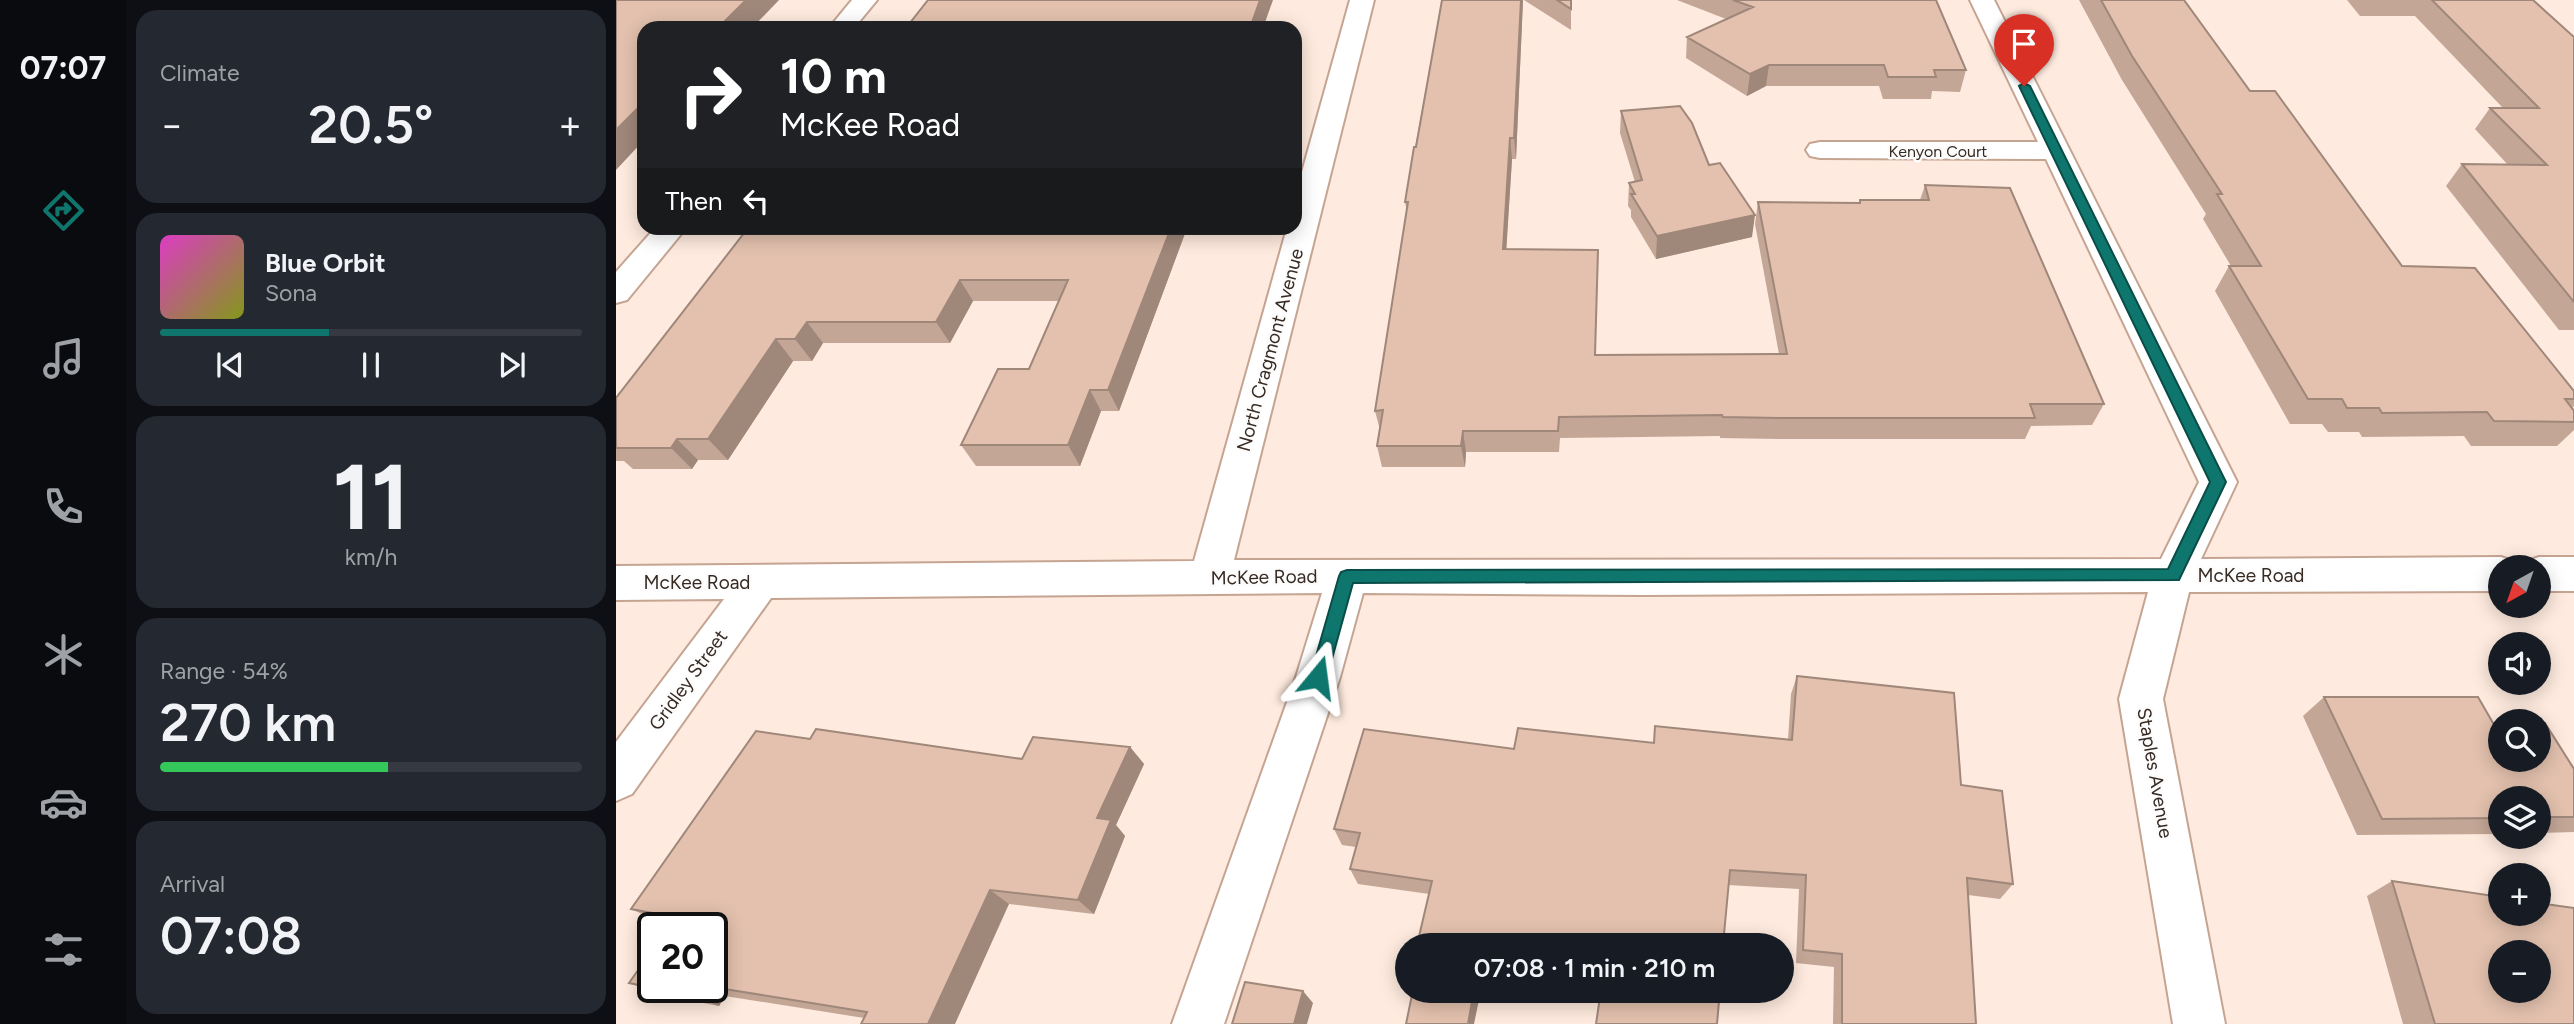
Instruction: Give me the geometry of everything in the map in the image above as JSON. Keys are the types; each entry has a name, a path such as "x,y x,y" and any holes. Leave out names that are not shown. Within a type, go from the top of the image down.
{"street":[{"path":"847,21 865,0"},
{"name":"North Cragmont Avenue","path":"1302,227 1362,0"},
{"name":"Staples Avenue","path":"1982,0 2218,482 2173,576 2141,699 2199,1024"},
{"name":"Kenyon Court","path":"1819,150 2056,151"},
{"path":"616,292 665,235"},
{"name":"North Cragmont Avenue","path":"1209,578 1300,235"},
{"name":"McKee Road","path":"616,583 1347,576 2488,574"},
{"path":"2552,574 2574,574"},
{"path":"1198,1024 1318,677 1347,576"},
{"name":"Gridley Street","path":"616,779 760,582"}],"building":[{"path":"616,0 746,0 725,21 637,21 637,109 616,130"},
{"path":"928,0 1260,0 1252,21 912,21"},
{"path":"1442,0 1521,0 1514,138 1510,138 1503,249 1598,250 1595,355 1787,354 1758,202 1860,203 1860,200 1929,200 1925,185 2010,188 2104,404 2030,404 2035,418 1783,418 1722,415 1559,417 1558,431 1463,431 1461,446 1377,446 1383,410 1375,411 1408,202 1405,202"},
{"path":"1557,0 1571,0 1571,9"},
{"path":"1733,0 1936,0 1966,70 1934,70 1936,77 1888,77 1884,65 1769,65 1750,74 1687,37 1753,7"},
{"path":"2101,0 2184,0 2250,91 2275,91 2402,266 2475,268 2574,391 2574,399 2565,399 2574,411 2574,422 2494,421 2487,412 2382,413 2379,408 2347,408 2342,399 2308,399 2229,266 2261,266 2217,194 2222,194 2132,56"},
{"path":"2432,0 2533,0 2574,37 2574,302 2462,164 2547,165 2490,108 2539,108"},
{"path":"1680,106 1692,123 1709,165 1720,163 1755,215 1657,236 1631,194 1635,194 1629,183 1642,180 1621,111"},
{"path":"743,235 1168,235 1108,390 1090,390 1068,445 961,445 998,369 1029,369 1068,280 960,280 936,322 807,322 795,339 776,339 708,439 677,439 671,448 616,448 616,398"},
{"path":"1797,676 1954,693 1961,785 2002,791 2013,884 1967,878 1976,1024 1842,1024 1842,954 1803,950 1806,875 1730,870 1724,933 1420,933 1432,881 1350,869 1360,833 1334,829 1364,729 1514,749 1518,728 1654,743 1655,726 1792,740"},
{"path":"2324,697 2478,697 2488,714 2488,772 2551,772 2551,733 2574,769 2574,817 2551,817 2551,786 2488,786 2488,818 2382,819"},
{"path":"816,729 1022,759 1033,737 1130,747 1097,818 1111,820 1078,900 990,890 928,1024 861,1024 867,1012 728,990 728,912 647,912 631,909 756,731 810,739"},
{"path":"2392,881 2488,895 2488,926 2551,926 2551,905 2574,908 2574,1024 2435,1024"},
{"path":"637,972 637,985 629,983"},
{"path":"1245,982 1303,991 1294,1024 1232,1024"},
{"path":"1410,1003 1472,1003 1468,1024 1406,1024"},
{"path":"1599,1003 1719,1003 1717,1024 1596,1024"}],"route":[{"path":"1318,677 1347,576 2173,576 2218,482 2024,86"}]}
